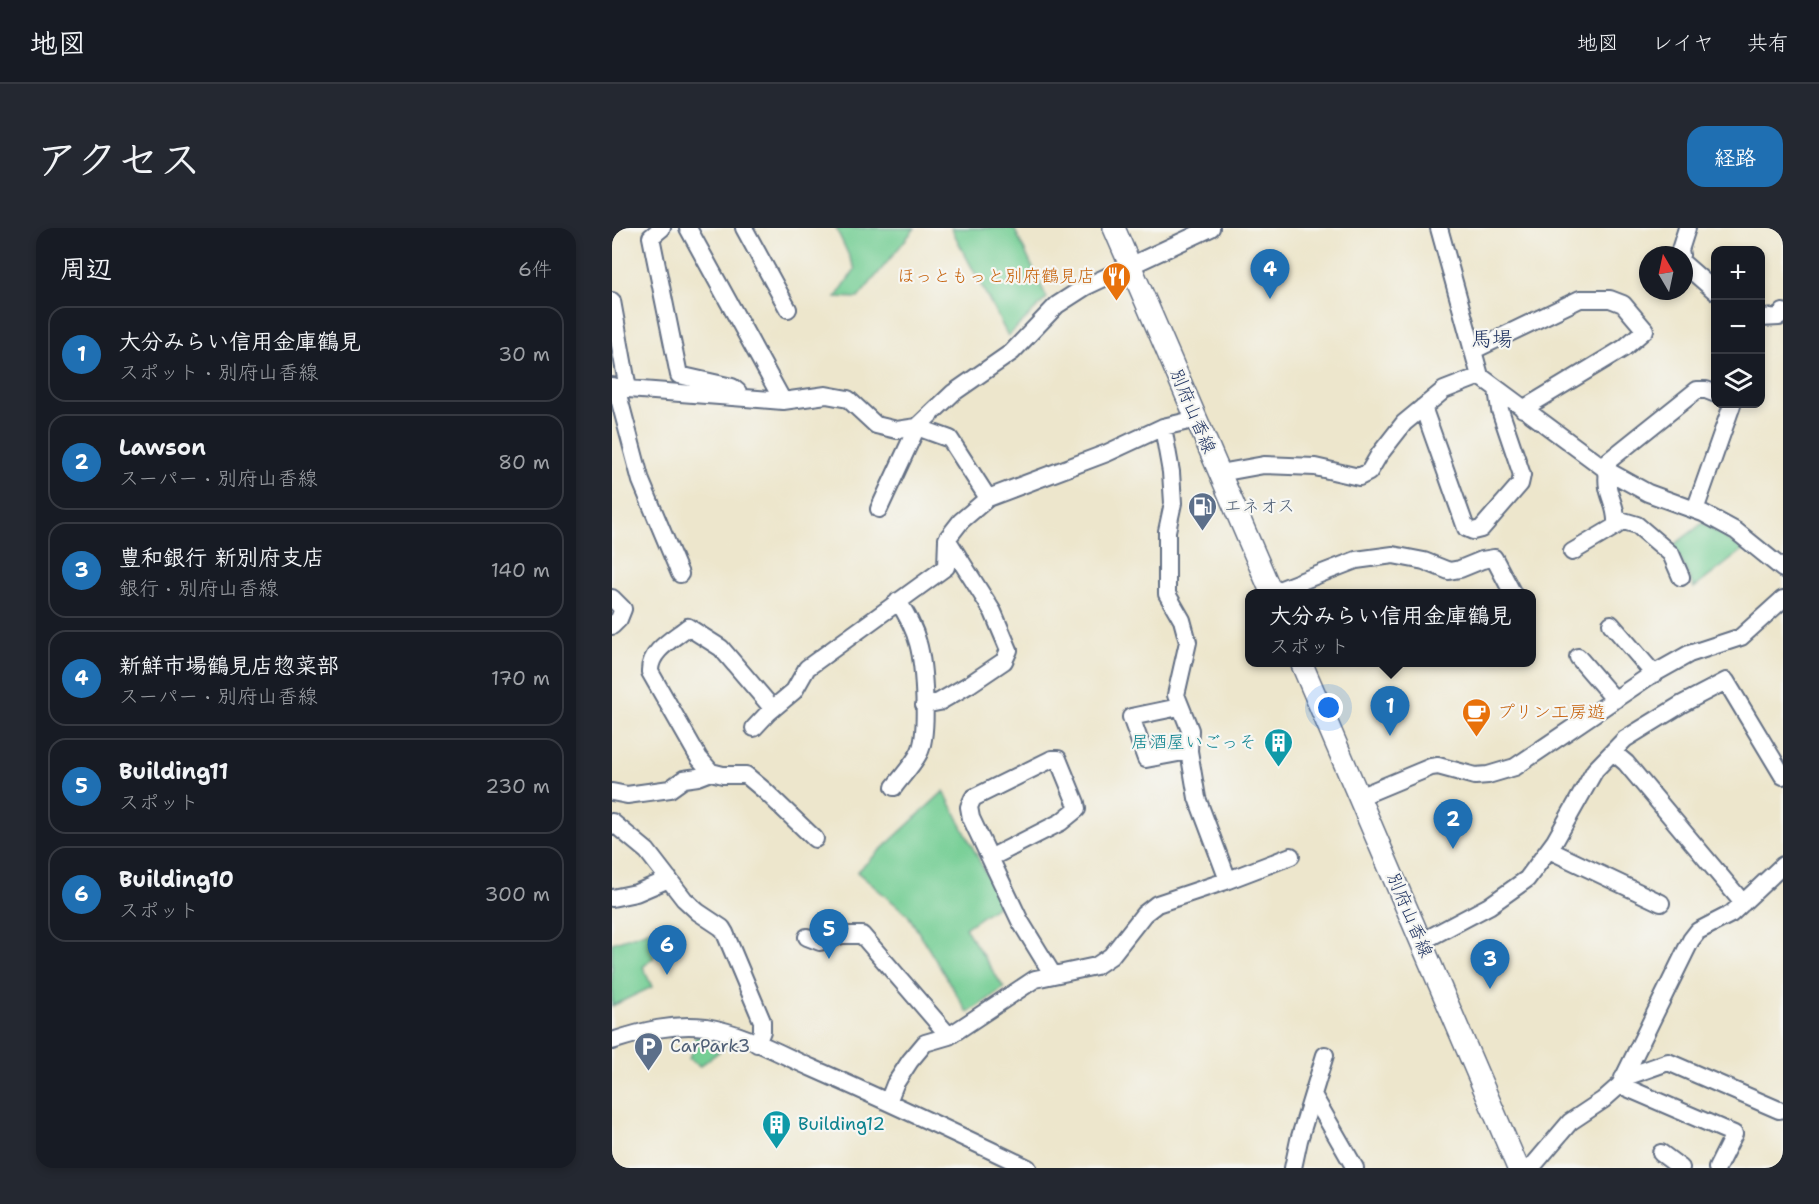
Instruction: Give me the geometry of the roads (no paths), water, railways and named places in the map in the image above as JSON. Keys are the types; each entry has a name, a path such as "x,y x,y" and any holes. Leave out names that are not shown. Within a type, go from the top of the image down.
{"main road":[{"name":"別府山香線","path":"1114,228 1270,589"},
{"name":"別府山香線","path":"1303,667 1518,1168"}],"street":[{"path":"662,228 651,237 679,375 732,387 745,398"},
{"path":"688,228 783,401"},
{"path":"744,228 788,309"},
{"path":"879,509 917,427 953,393 1012,352 1057,305 1085,287 1211,228"},
{"path":"1439,228 1480,376 1605,469 1648,493 1695,510 1736,531 1783,569"},
{"path":"1681,246 1688,228"},
{"path":"1693,272 1711,288"},
{"path":"1474,350 1580,299 1610,299 1623,304 1645,330 1624,348 1523,409"},
{"path":"612,301 619,388 641,481 680,574"},
{"path":"1765,318 1779,317 1783,312"},
{"path":"1220,473 1264,465 1315,467 1359,477 1369,472 1404,423 1423,407 1444,390 1480,376"},
{"path":"619,388 783,401 826,395 848,399 876,425 897,430 917,427 950,439 988,498"},
{"path":"1423,407 1466,528 1473,531 1481,529 1520,484 1522,475 1500,410 1497,389"},
{"path":"1605,469 1698,390 1711,392"},
{"path":"1695,510 1731,408"},
{"path":"754,728 794,691 807,668 946,567 947,539 962,521 988,498 1107,453 1163,427 1197,419"},
{"path":"1163,427 1171,472 1173,503 1167,531 1167,594 1182,620 1188,642 1176,695 1190,730 1189,751 1197,798 1228,880"},
{"path":"1572,552 1616,526 1617,514 1606,484 1605,469"},
{"path":"1617,519 1637,525 1671,554 1681,577"},
{"path":"924,705 939,702 970,684 1004,660 1009,650 993,612 947,539"},
{"path":"1282,589 1356,560 1394,555 1424,561 1449,571 1494,558 1510,589"},
{"path":"612,598 623,609 620,619 612,626"},
{"path":"1359,797 1431,767 1438,766 1475,776 1515,767 1654,674 1689,654 1740,637 1783,599"},
{"path":"894,787 920,752 925,730 919,644 910,619 898,601"},
{"path":"1611,624 1654,674"},
{"path":"711,772 699,758 650,672 650,663 659,650 688,627 721,648 773,709"},
{"path":"1578,657 1615,699"},
{"path":"1421,942 1489,906 1527,879 1555,842 1595,770 1625,739 1682,704 1726,681 1780,766"},
{"path":"1179,707 1131,717 1146,759 1189,751"},
{"path":"1612,752 1626,763 1743,903"},
{"path":"990,858 1061,822 1077,809 1058,759 1052,759 973,798 969,807 971,818 990,858 1020,921 1053,975"},
{"path":"612,792 627,795 670,789 684,779 711,772 723,775 746,775 815,839"},
{"path":"612,822 647,851 684,899 698,912 722,928 762,1022 762,1031 757,1044"},
{"path":"1549,850 1661,903"},
{"path":"888,1102 895,1084 925,1043 949,1036 1035,979 1096,966 1111,956 1144,914 1157,904 1291,856"},
{"path":"1531,1168 1570,1122 1603,1100 1621,1081 1690,940 1698,931 1731,914 1783,865"},
{"path":"612,898 636,892 669,879"},
{"path":"807,937 820,942 842,935 862,935 949,1036"},
{"path":"612,1041 652,1029 682,1025 720,1030 888,1102 1028,1168"},
{"path":"1293,1168 1325,1055"},
{"path":"1621,1081 1668,1062 1779,1110"},
{"path":"1621,1081 1734,1134 1717,1168"},
{"path":"1313,1095 1354,1168"},
{"path":"1661,1153 1681,1168"}],"place":[{"name":"新鮮市場鶴見店惣菜部","path":"1270,299"},
{"name":"ほっともっと別府鶴見店","path":"1116,302"},
{"name":"エネオス","path":"1203,532"},
{"name":"大分みらい信用金庫鶴見","path":"1390,736"},
{"name":"プリン工房遊","path":"1476,738"},
{"name":"居酒屋いごっそ","path":"1278,768"},
{"name":"Lawson","path":"1453,849"},
{"name":"Building11","path":"829,959"},
{"name":"Building10","path":"667,975"},
{"name":"豊和銀行 新別府支店","path":"1490,989"},
{"name":"CarPark3","path":"649,1072"},
{"name":"Building12","path":"777,1150"}],"district":[{"name":"馬場","path":"1492,339"}]}
